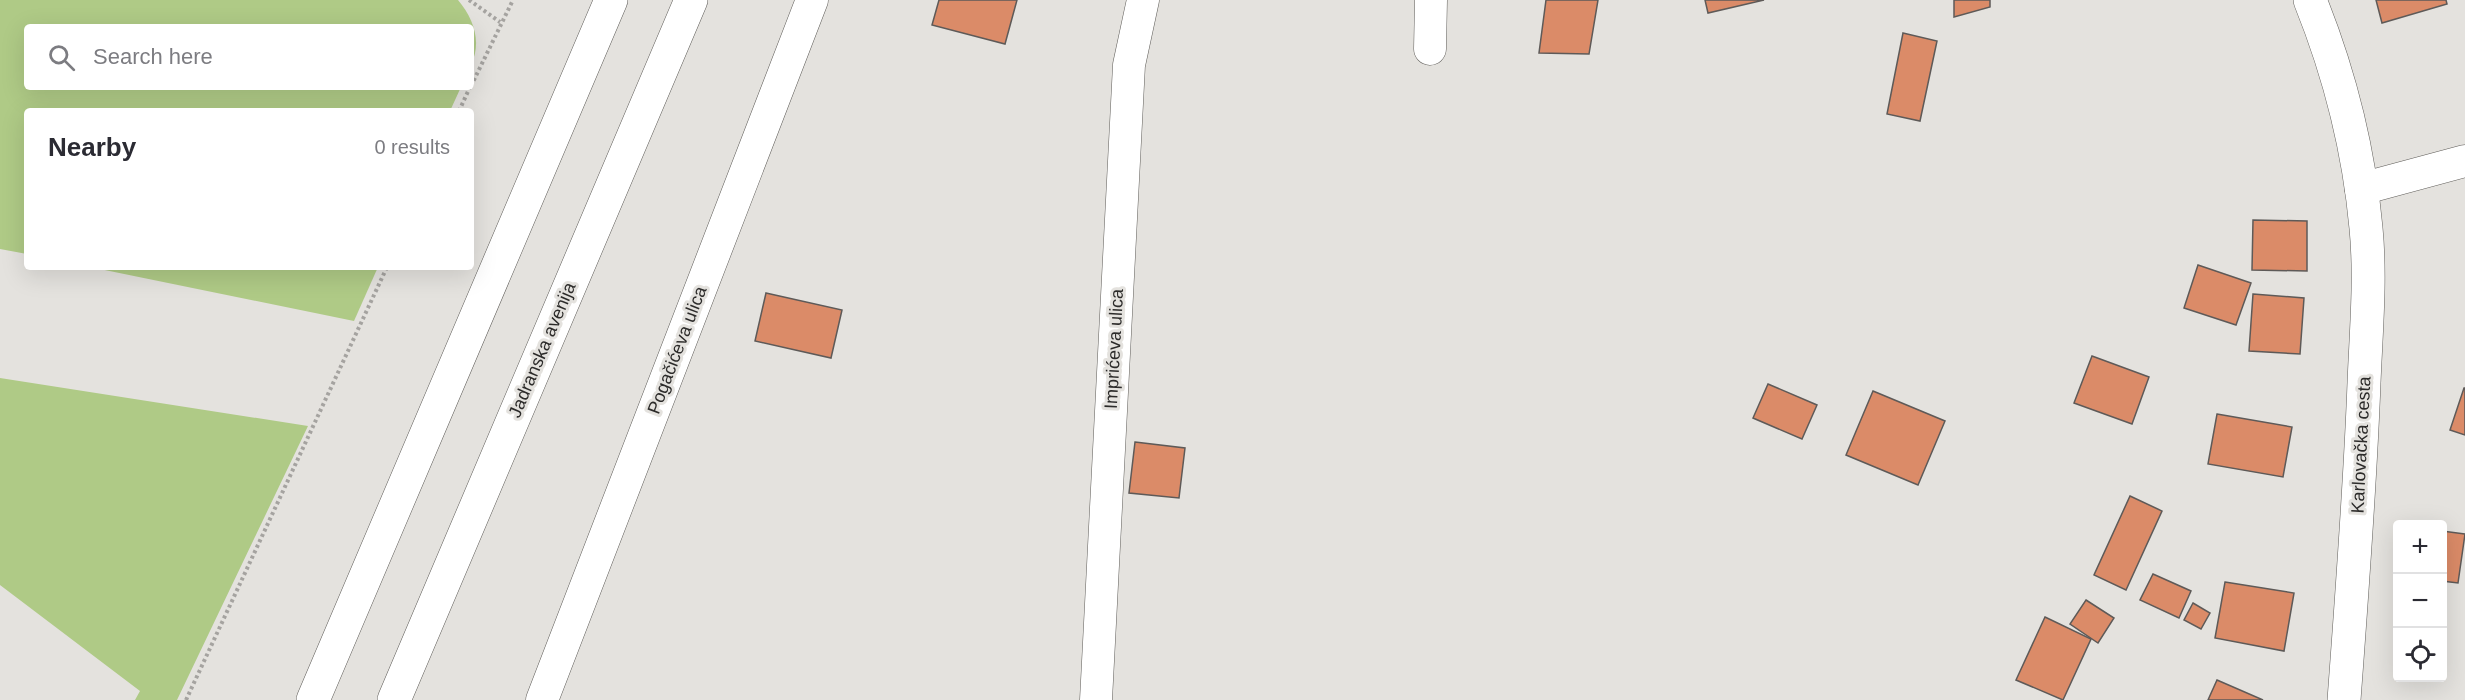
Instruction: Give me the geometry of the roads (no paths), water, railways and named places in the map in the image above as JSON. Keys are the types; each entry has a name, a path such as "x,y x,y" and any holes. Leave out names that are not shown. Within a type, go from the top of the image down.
{"main road":[{"path":"313,700 610,0"},
{"name":"Jadranska avenija","path":"394,700 691,0"},
{"name":"Karlovačka cesta","path":"2310,0 2323,32 2357,154 2367,231 2367,308 2359,507 2344,700"}],"street":[{"name":"Pogačićeva ulica","path":"542,700 812,0"},
{"name":"Imprićeva ulica","path":"1096,700 1129,65 1143,0"},
{"path":"1430,49 1431,0"},
{"path":"2361,189 2465,161"}]}
